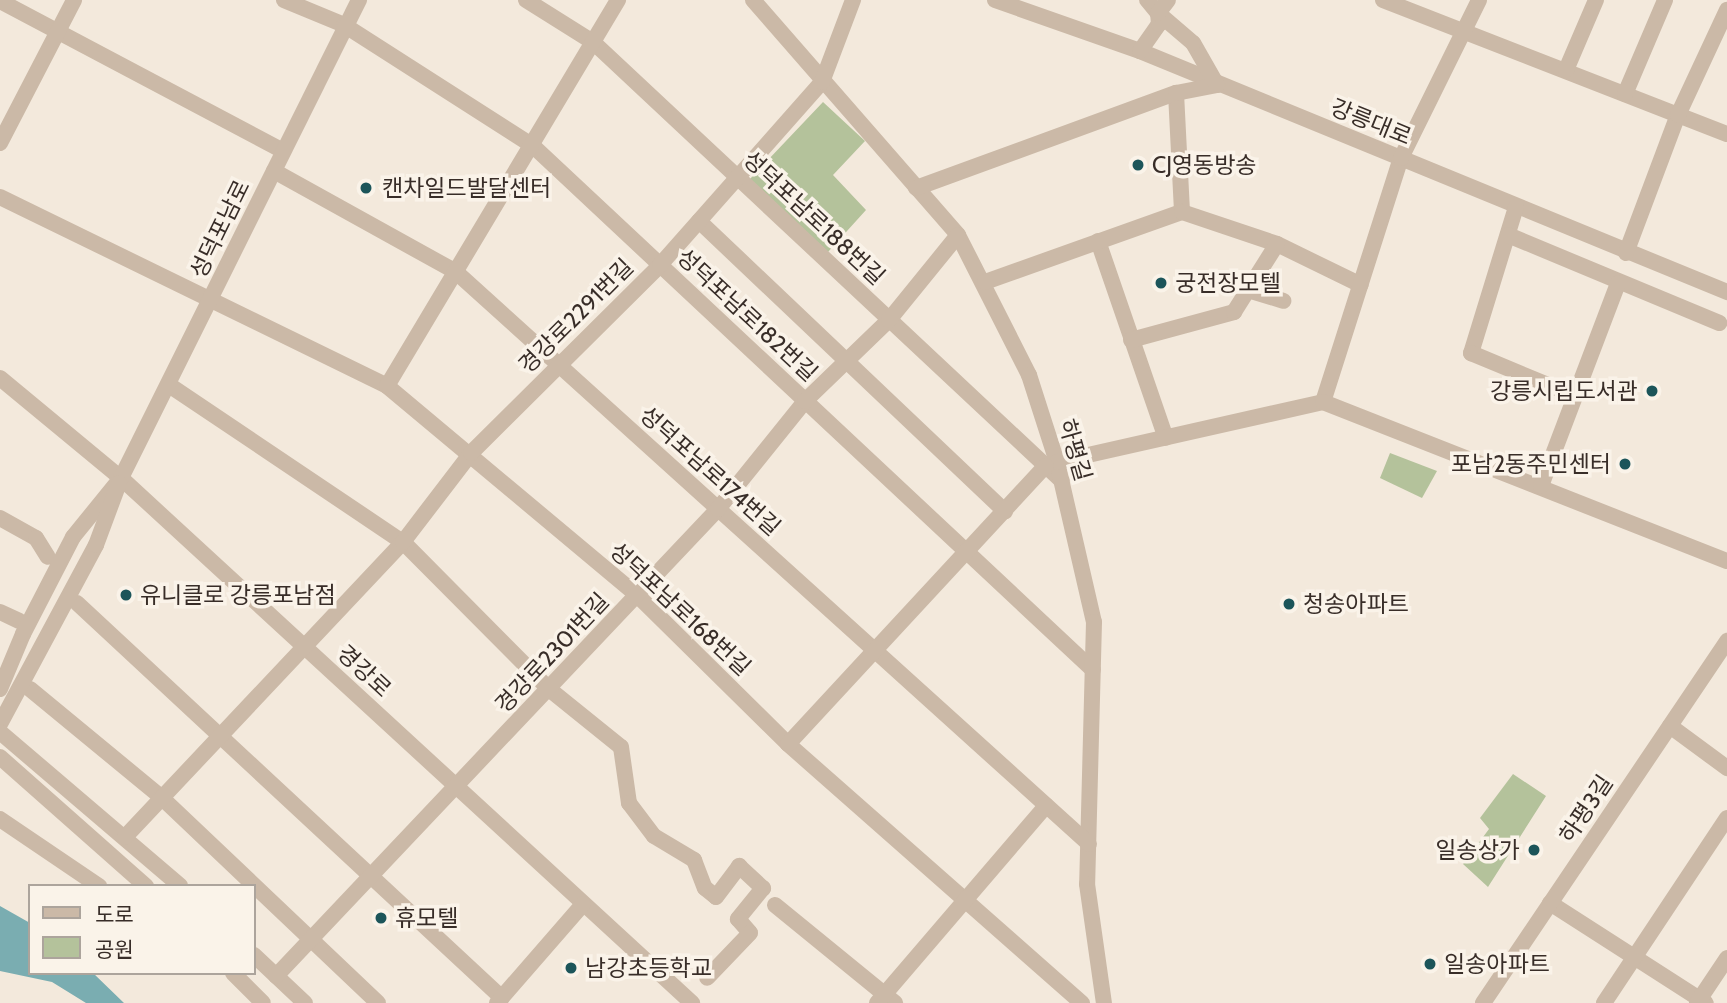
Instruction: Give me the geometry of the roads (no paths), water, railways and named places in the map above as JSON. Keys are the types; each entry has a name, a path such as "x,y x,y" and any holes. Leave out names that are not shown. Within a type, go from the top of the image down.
{"street":[{"path":"0,143 74,0"},
{"name":"성덕포남로182번길","path":"284,0 344,25 532,145 1093,670"},
{"name":"성덕포남로","path":"0,724 20,681 96,545 121,478 344,25 359,0"},
{"name":"성덕포남로188번길","path":"526,0 593,42 889,320 1051,464"},
{"path":"387,386 618,0"},
{"name":"하평길","path":"753,0 958,235 985,282 1029,375 1051,464 1062,481 1094,622 1087,884 1104,1003"},
{"name":"경강로2291번길","path":"125,837 220,732 403,542 471,453 660,265 822,82 853,0"},
{"name":"강릉대로","path":"995,0 1140,51 1626,253 1727,292"},
{"path":"916,188 1176,93 1217,85 1193,43 1163,6 1147,0"},
{"path":"1383,0 1727,134"},
{"path":"1323,402 1401,158 1479,0"},
{"path":"1566,70 1596,0"},
{"path":"1625,94 1665,0"},
{"path":"0,1 283,151"},
{"path":"1140,51 1157,33 1163,6"},
{"path":"1626,253 1678,115 1727,10"},
{"path":"1176,93 1182,212"},
{"name":"성덕포남로174번길","path":"274,171 456,272 1089,844"},
{"name":"성덕포남로168번길","path":"0,197 387,386 471,453 637,595 788,744 1082,1003"},
{"path":"1516,207 1471,353 1555,388"},
{"path":"985,282 1182,212 1277,244 1361,285"},
{"path":"699,221 845,363 1005,511"},
{"name":"경강로2301번길","path":"276,976 457,788 718,509 805,401 889,320 958,235"},
{"path":"1508,235 1719,323"},
{"path":"1098,241 1166,438"},
{"path":"1131,340 1234,312 1277,244"},
{"path":"1541,486 1618,283"},
{"path":"1248,290 1283,301"},
{"name":"경강로","path":"0,378 121,478 692,1003"},
{"path":"169,385 403,542 549,689 621,747 629,803 654,836 694,860 705,888 750,933 707,978"},
{"path":"788,744 1051,464 1323,402 1727,561"},
{"name":"성덕포남로","path":"20,681 23,634 73,537 121,478"},
{"path":"0,518 36,538 48,557"},
{"path":"77,603 220,732 372,875 499,1000 583,904"},
{"path":"0,612 19,621"},
{"name":"하평3길","path":"1483,1003 1727,641"},
{"path":"20,681 161,797 254,884"},
{"name":"성덕포남로","path":"0,689 20,681"},
{"path":"1670,726 1727,768"},
{"path":"0,732 178,884"},
{"path":"0,757 144,884"},
{"path":"775,905 886,1000 1046,806"},
{"path":"1604,1003 1727,818"},
{"path":"0,819 96,884"},
{"path":"716,897 739,866 762,888 737,919"},
{"path":"256,886 378,1003"},
{"path":"1550,904 1701,1002 1727,958"},
{"path":"256,957 304,1003"},
{"path":"235,975 263,1003"}],"water":[{"path":"0,906 28,922 28,975 95,975 124,1003 86,1003 52,982 0,971"}],"place":[{"name":"CJ영동방송","path":"1138,165"},
{"name":"캔차일드발달센터","path":"366,188"},
{"name":"궁전장모텔","path":"1161,283"},
{"name":"강릉시립도서관","path":"1652,391"},
{"name":"포남2동주민센터","path":"1625,464"},
{"name":"유니클로 강릉포남점","path":"126,595"},
{"name":"청송아파트","path":"1289,604"},
{"name":"일송상가","path":"1534,850"},
{"name":"휴모텔","path":"381,918"},
{"name":"일송아파트","path":"1430,964"},
{"name":"남강초등학교","path":"571,968"}]}
